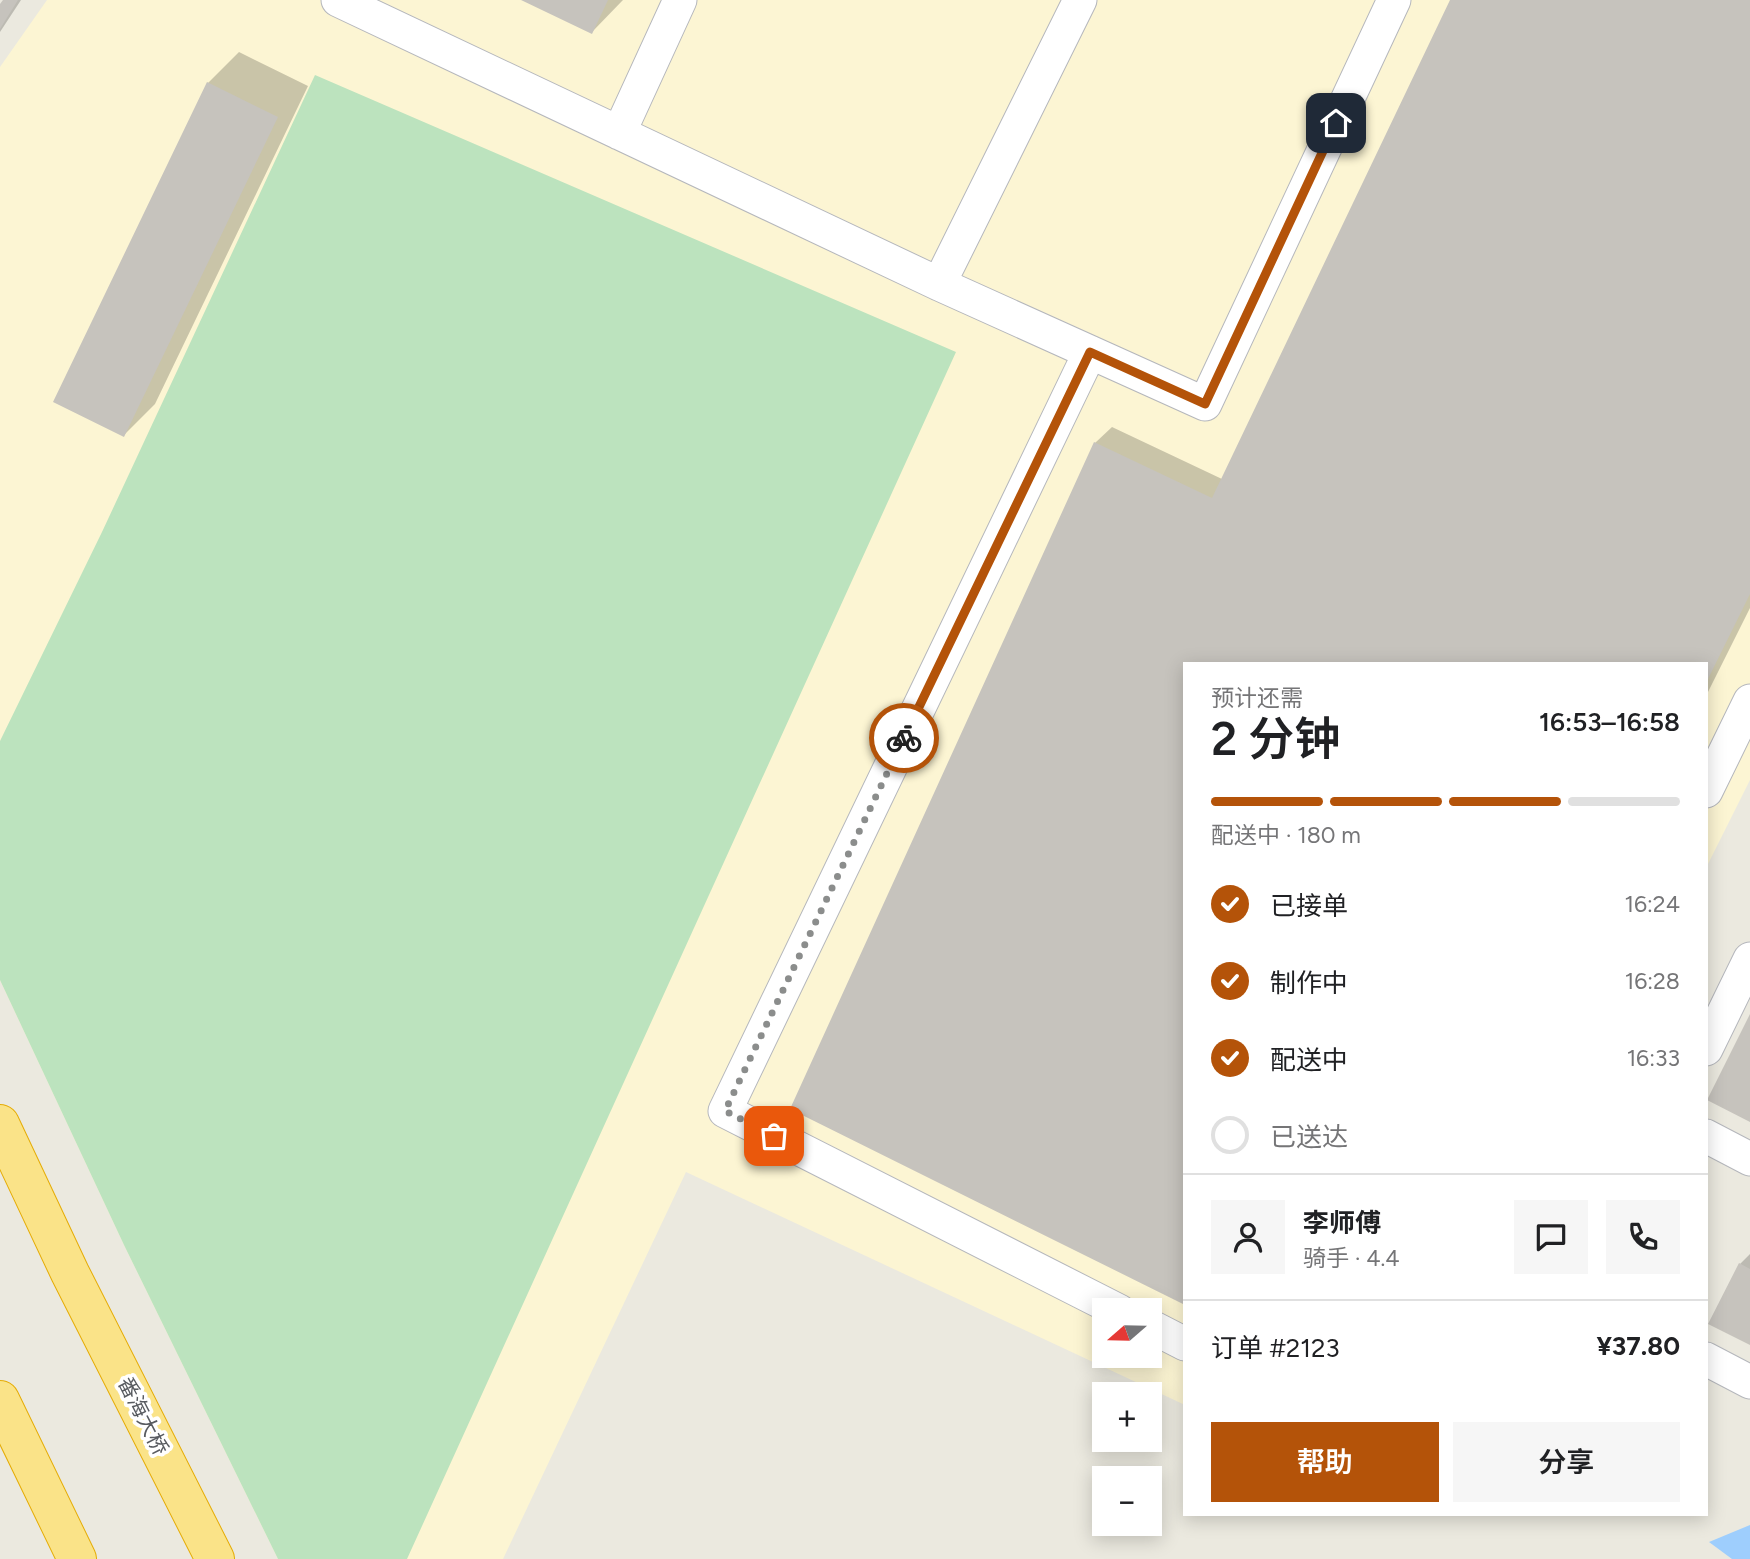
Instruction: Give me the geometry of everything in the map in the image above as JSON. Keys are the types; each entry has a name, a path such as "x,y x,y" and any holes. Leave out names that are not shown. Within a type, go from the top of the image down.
{"highway":[{"name":"番海大桥","path":"0,1124 70,1273 215,1559"},
{"path":"0,1401 77,1559"}],"lane":[{"path":"338,0 939,284 1205,404 1394,0"},
{"path":"619,133 680,0"},
{"path":"939,284 1080,0"},
{"path":"1090,352 725,1111 1093,1298"},
{"path":"1708,787 1750,701"},
{"path":"1708,1045 1750,959"},
{"path":"1708,1137 1750,1159"},
{"path":"1162,1333 1183,1344"},
{"path":"1708,1360 1750,1382"}],"shaded area":[{"path":"47,0 1750,0 1750,780 1708,864 1708,662 1183,662 1183,1404 1162,1394 1162,1382 1136,1382 1106,1368 1162,1368 1162,1298 1092,1298 1092,1362 686,1172 503,1559 278,1559 124,1245 0,980 0,67"}],"green space":[{"path":"315,75 956,352 407,1559 278,1559 124,1245 0,980 0,741 102,532"}],"water":[{"path":"1750,1525 1750,1559 1732,1559 1709,1542"}],"building":[{"path":"3,0 18,0 0,29 0,4"},
{"path":"521,0 608,0 592,34"},
{"path":"1450,0 1750,0 1750,594 1708,679 1708,662 1183,662 1183,1304 790,1109 1094,442 1212,498"},
{"path":"207,82 278,117 124,437 53,402"},
{"path":"1750,1014 1750,1122 1708,1101"},
{"path":"1739,1263 1750,1269 1750,1345 1708,1324"}],"way so far":[{"path":"774,1136 725,1111 904,738"}],"route":[{"path":"904,738 1090,352 1205,404 1336,123"}]}
